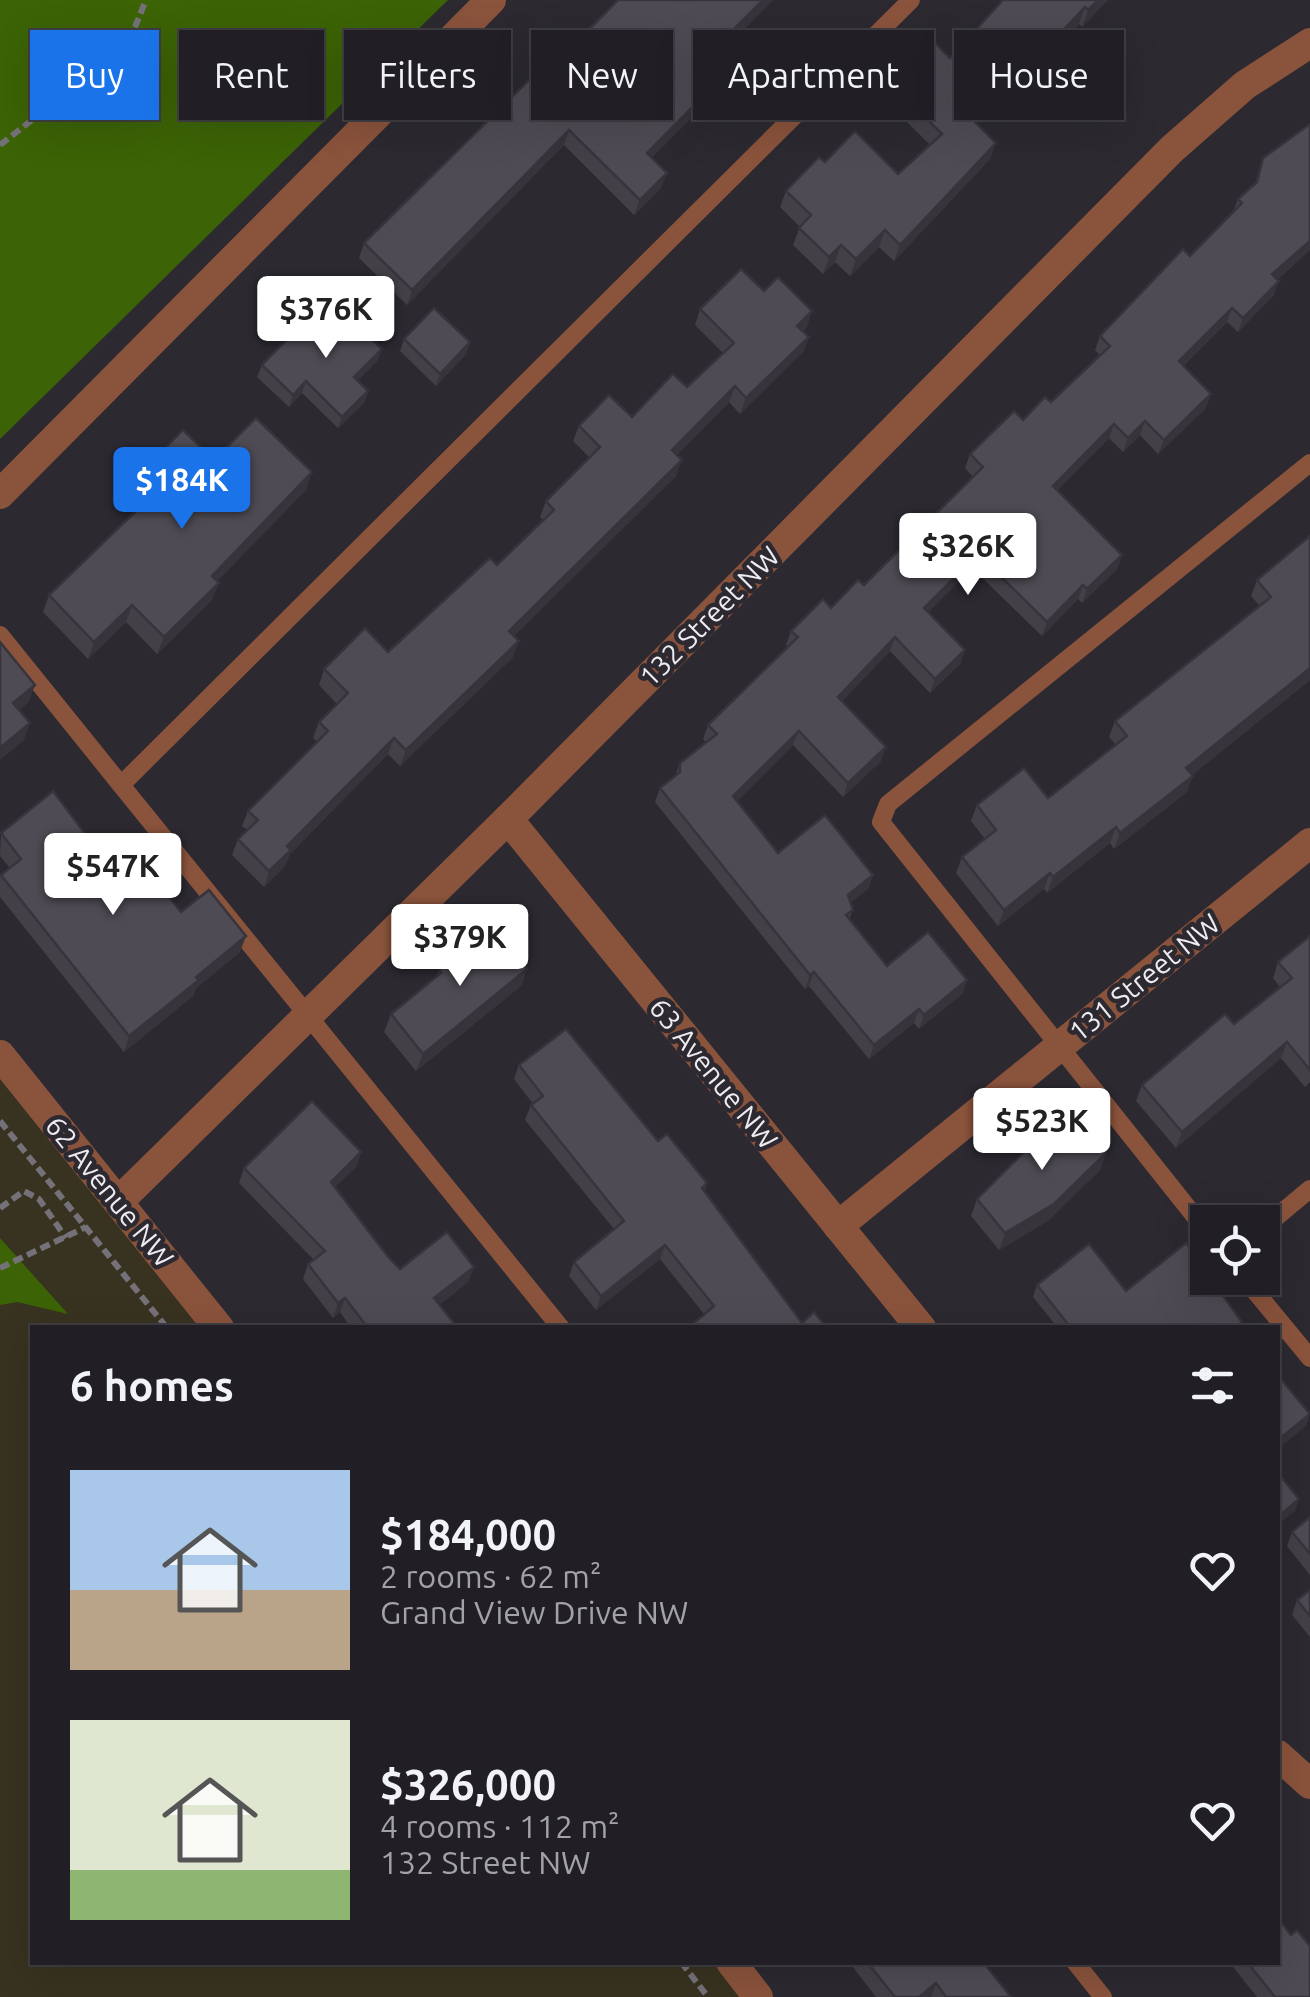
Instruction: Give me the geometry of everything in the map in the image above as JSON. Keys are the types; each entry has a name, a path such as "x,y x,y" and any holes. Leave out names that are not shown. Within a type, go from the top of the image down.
{"street":[{"path":"0,494 491,0"},
{"name":"132 Street NW","path":"118,1202 508,818 1172,148 1245,85 1310,44"},
{"name":"63 Avenue NW","path":"508,818 918,1325"},
{"name":"131 Street NW","path":"838,1226 1310,844"},
{"name":"62 Avenue NW","path":"0,1055 218,1325"},
{"path":"1280,1757 1310,1784"},
{"path":"732,1965 758,1997"}],"lane":[{"path":"121,785 911,0"},
{"path":"1190,1210 881,822 888,804 1310,462"},
{"path":"0,635 559,1325"},
{"path":"1280,1214 1310,1189"},
{"path":"1258,1295 1310,1358"},
{"path":"1077,1965 1103,1997"}],"path":[{"path":"0,145 115,55 135,28 146,0"},
{"path":"0,1121 165,1325"},
{"path":"0,1208 24,1191 39,1199 66,1238"},
{"path":"0,1268 86,1227 118,1202"},
{"path":"682,1965 708,1997"}],"shaded area":[{"path":"0,1062 212,1325 30,1325 30,1965 729,1965 755,1997 0,1997"}],"green space":[{"path":"0,0 448,0 417,30 344,30 344,102 0,439"},
{"path":"0,1238 68,1314 17,1302 0,1305"}],"building":[{"path":"618,0 763,0 733,30 693,30 693,107 647,153 667,173 640,200 569,130 412,290 364,243 488,120 511,120 511,98 531,78 531,120 673,120 673,30 588,30"},
{"path":"1003,0 1098,0 1088,10 1085,7 1063,30 976,30"},
{"path":"934,42 950,58 954,54 954,120 973,120 996,143 900,245 885,230 856,259 841,245 829,257 799,228 811,215 786,191 819,157 825,162 855,131 898,174 942,134 928,120 934,120"},
{"path":"1310,124 1310,241 1272,274 1279,281 1243,318 1232,308 1179,361 1211,394 1164,440 1145,421 1128,438 1114,424 1053,486 1122,555 1087,589 1083,585 1047,622 978,554 924,608 965,650 935,679 895,637 838,697 886,747 848,783 799,731 733,796 778,853 825,815 873,875 848,895 853,910 846,915 887,966 928,932 967,980 924,1015 919,1009 874,1045 814,972 810,975 660,788 680,772 680,763 717,734 708,725 798,637 791,631 823,599 831,608 858,580 864,585 983,467 970,454 1014,411 1023,420 1045,397 1051,402 1110,346 1100,336 1183,249 1190,256 1242,203 1238,199 1257,182 1263,158"},
{"path":"741,269 764,291 778,277 812,311 797,326 809,337 746,398 735,386 672,450 682,460 509,631 519,641 406,750 394,738 287,846 291,850 269,871 238,839 258,820 248,811 328,731 319,722 348,693 324,669 365,628 388,652 490,558 497,565 554,510 546,501 600,447 579,426 609,395 632,417 673,374 687,387 734,343 700,309"},
{"path":"434,308 470,342 440,374 404,339"},
{"path":"335,310 347,322 351,318 382,349 354,377 368,391 342,417 306,381 293,395 262,365 301,325 311,335"},
{"path":"256,418 312,472 212,576 219,583 164,637 132,605 94,642 49,595 163,485 146,468 183,430 214,460"},
{"path":"1310,536 1310,668 1186,768 1193,776 1120,833 1116,827 1004,910 962,857 996,830 977,805 1024,768 1048,798 1127,736 1115,721 1271,597 1257,580"},
{"path":"0,642 35,685 13,703 30,723 0,748"},
{"path":"53,791 128,891 150,873 181,912 209,890 246,936 129,1036 1,875 21,859 1,833"},
{"path":"497,924 527,969 423,1054 391,1014"},
{"path":"1310,936 1310,1070 1287,1042 1182,1132 1142,1085 1225,1014 1234,1024 1292,978 1278,962"},
{"path":"566,1029 658,1141 667,1134 707,1183 702,1188 802,1323 814,1312 825,1325 692,1325 714,1306 665,1245 601,1296 574,1262 624,1221 531,1105 543,1096 519,1065"},
{"path":"312,1101 361,1152 331,1182 389,1258 400,1269 447,1232 474,1267 434,1298 456,1325 366,1325 345,1298 338,1303 308,1264 325,1251 244,1168"},
{"path":"1072,1111 1106,1153 1054,1204 1005,1233 977,1199 1048,1128"},
{"path":"1186,1243 1190,1249 1190,1295 1222,1295 1242,1322 1069,1325 1037,1285 1089,1244 1126,1291"},
{"path":"1280,1378 1310,1414 1280,1438"},
{"path":"1280,1475 1299,1499 1280,1515"},
{"path":"1310,1517 1310,1554 1292,1532"},
{"path":"1310,1590 1310,1616 1297,1600"},
{"path":"1280,1921 1291,1935 1297,1930 1310,1946 1310,1997 1275,1997 1249,1965 1280,1965"},
{"path":"869,1965 985,1965 1011,1997 946,1997 936,1983 919,1997 895,1997"}]}
